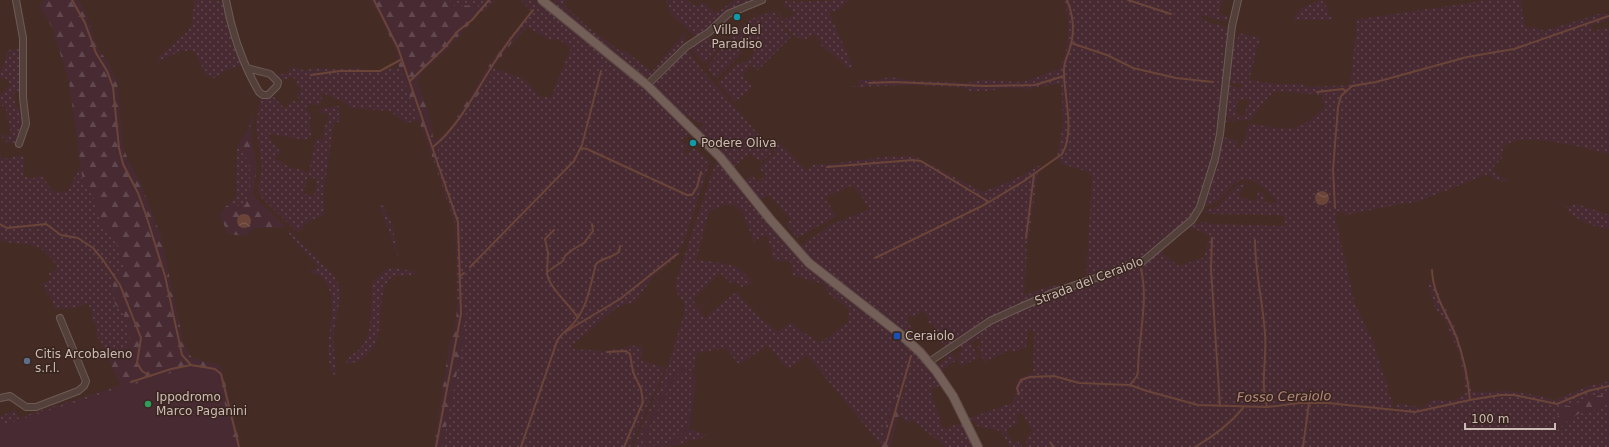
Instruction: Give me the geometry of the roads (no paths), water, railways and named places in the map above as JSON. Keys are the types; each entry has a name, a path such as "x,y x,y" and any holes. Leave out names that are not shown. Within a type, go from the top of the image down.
{"main road":[{"path":"542,0 647,85 720,158 804,259 899,333 929,362 953,396 978,447"}],"street":[{"path":"16,0 23,38 23,97 26,124 19,144"},
{"path":"226,0 230,23 239,54 259,92 263,95 268,95 277,86 278,82 270,74 247,68"},
{"path":"647,85 686,47 709,32 728,14 762,0"},
{"name":"Strada del Ceraiolo","path":"929,362 990,321 1052,293 1142,262 1192,220 1200,207 1215,159 1220,134 1232,26 1238,0"},
{"path":"0,398 10,396 26,406 36,407 78,392 84,386 86,381 60,318"}],"water":[{"path":"1322,191 1327,193 1329,198 1327,203 1322,205 1317,203 1315,198 1317,193"},
{"path":"244,214 249,216 251,221 249,226 244,228 239,226 237,221 239,216"}],"waterway":[{"path":"72,0 85,23 96,53 107,71 113,87 119,148 123,164 138,193 165,276 182,355 191,365 215,369 221,374 239,447"},
{"path":"374,0 398,48 458,222 461,314 436,447"},
{"path":"410,81 445,47 458,31 472,20 489,0"},
{"path":"875,258 984,205 1024,181 1062,154 1066,145 1069,123 1064,67 1071,45 1073,32 1071,13 1067,0"},
{"path":"1128,0 1171,14"},
{"path":"433,147 452,128 468,106 500,53 533,10"},
{"path":"1335,208 1333,170 1338,107 1341,96 1352,86 1376,82 1467,57 1514,49 1609,16"},
{"path":"1071,43 1107,55 1133,68 1176,78 1213,82"},
{"path":"311,75 340,71 380,71 402,59"},
{"path":"470,267 574,161 582,145 601,71"},
{"path":"869,83 893,82 986,86 1035,85 1064,76"},
{"path":"1317,92 1343,89 1345,91"},
{"path":"580,148 587,149 687,195 692,195 697,187 701,172"},
{"path":"827,167 913,160 921,161 989,202"},
{"path":"1026,238 1034,174"},
{"path":"0,224 7,228 46,224 61,235 78,238 93,248 120,285 141,338 137,363 142,371 150,376"},
{"path":"578,318 555,289 548,277 547,272 563,261 565,256 572,250 584,243 593,231 592,224"},
{"path":"547,271 548,253 545,239 554,230"},
{"path":"1212,238 1211,269 1220,406"},
{"path":"1255,240 1256,264 1265,334 1264,389 1267,407"},
{"path":"521,447 557,341 561,335 574,323 580,314 589,293 596,264 601,260 613,256 619,252 620,246"},
{"path":"565,332 620,299 677,254"},
{"path":"1130,385 1137,376 1138,371 1138,358 1144,307 1141,269"},
{"path":"1432,270 1435,288 1461,351 1467,376 1470,400"},
{"path":"459,277 464,273"},
{"path":"607,352 626,351 630,354 633,372 641,389 643,402 624,447"},
{"path":"885,447 911,356"},
{"path":"131,382 171,369 191,365"},
{"name":"Fosso Ceraiolo","path":"1019,394 1017,388 1021,380 1030,377 1054,376 1079,383 1130,385 1198,405 1267,407 1300,403 1328,403 1415,412 1500,395 1514,395 1557,404 1588,391 1609,386"},
{"path":"1303,447 1309,403"},
{"path":"1195,447 1221,430 1243,408"},
{"path":"1051,443 1053,447"}],"place":[{"name":"Villa del Paradiso","path":"737,17"},
{"name":"Podere Oliva","path":"693,143"},
{"name":"Ceraiolo","path":"897,336"},
{"name":"Citis Arcobaleno s.r.l.","path":"27,361"},
{"name":"Ippodromo Marco Paganini","path":"148,404"}]}
